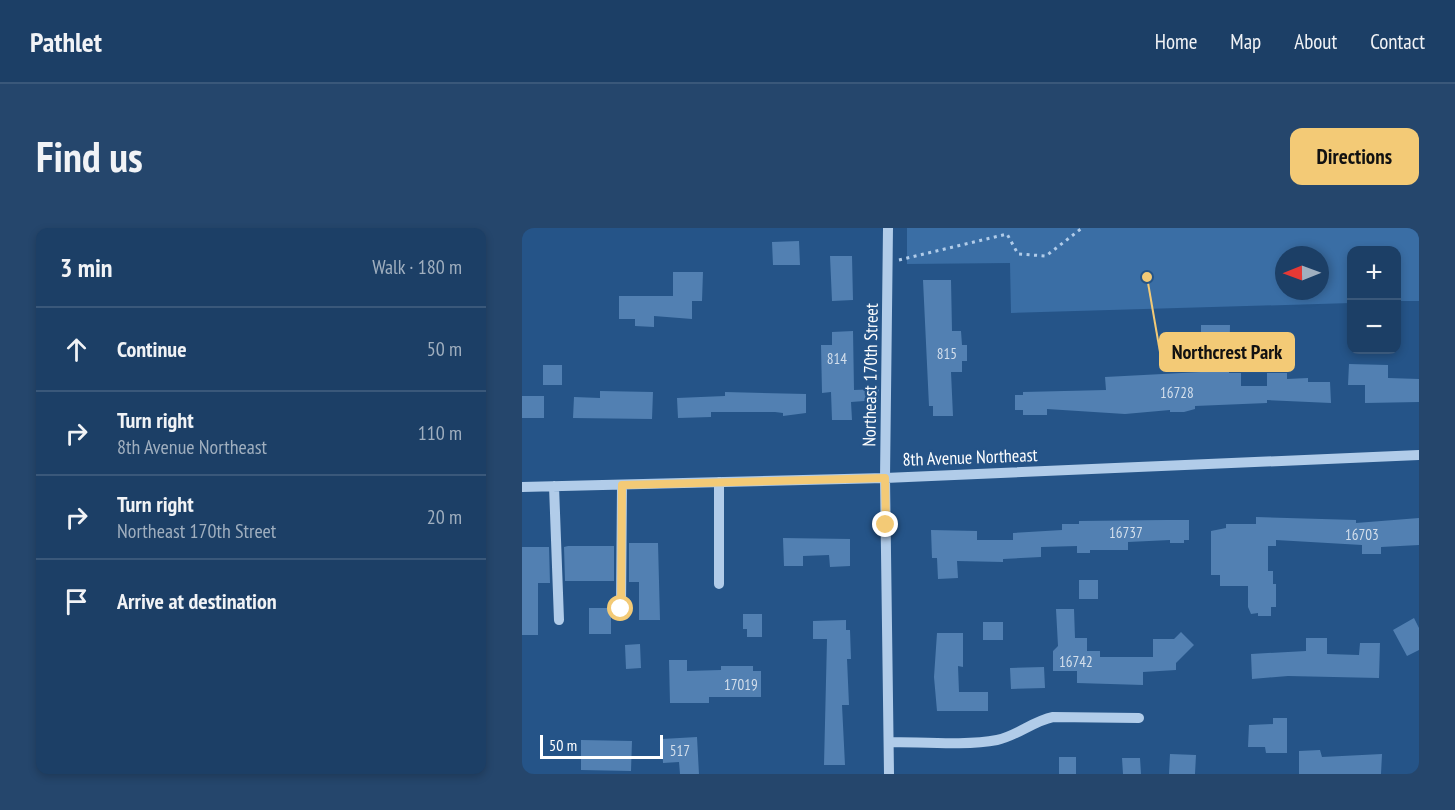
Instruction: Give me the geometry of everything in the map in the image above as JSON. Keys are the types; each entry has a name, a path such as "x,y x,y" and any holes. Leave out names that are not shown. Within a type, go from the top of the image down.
{"street":[{"name":"Northeast 170th Street","path":"888,228 885,478 890,774"},
{"name":"8th Avenue Northeast","path":"522,487 885,478 1419,455"},
{"path":"719,482 719,584"},
{"path":"621,609 622,485"},
{"path":"554,486 559,620"},
{"path":"889,742 989,741 1007,737 1043,719 1053,717 1139,718"}],"path":[{"path":"888,262 1007,234 1018,254 1046,256 1082,228"}],"shaded area":[{"path":"907,228 1419,228 1419,301 1401,301 1401,246 1347,246 1347,303 1011,313 1010,263 907,264"}],"building":[{"path":"799,241 800,265 773,265 772,242"},
{"path":"830,256 852,256 853,300 832,301"},
{"path":"673,272 703,272 702,301 692,301 692,319 654,316 654,327 635,326 635,319 619,319 619,296 673,296"},
{"path":"923,280 951,280 952,331 961,331 962,345 967,345 967,361 962,361 962,372 951,372 953,416 933,416 933,406 929,406"},
{"path":"1201,325 1230,325 1229,373 1241,373 1241,386 1267,386 1267,373 1287,373 1287,379 1308,378 1308,382 1330,382 1331,403 1267,400 1267,403 1195,406 1195,409 1184,412 1170,412 1170,410 1125,414 1047,409 1047,415 1023,415 1023,410 1015,410 1015,395 1023,395 1023,392 1106,390 1105,377 1201,372"},
{"path":"853,331 854,390 879,389 878,400 851,402 852,420 832,420 831,392 822,393 821,345 832,345 832,332"},
{"path":"1349,364 1388,365 1388,378 1419,379 1419,402 1365,403 1365,385 1348,385"},
{"path":"543,365 562,365 562,385 543,385"},
{"path":"600,391 653,392 652,419 573,418 574,397 600,398"},
{"path":"725,392 806,394 806,413 783,416 783,413 775,412 711,412 711,417 678,418 677,398 725,396"},
{"path":"522,396 544,396 544,418 522,418"},
{"path":"1256,517 1356,520 1356,523 1419,518 1419,545 1381,547 1381,554 1362,554 1362,545 1276,540 1276,546 1268,546 1268,571 1273,571 1273,584 1276,584 1276,607 1271,607 1271,616 1258,616 1258,613 1251,614 1248,607 1248,586 1220,586 1220,575 1211,575 1211,531 1226,528 1226,524 1256,524"},
{"path":"1189,520 1189,540 1184,540 1184,543 1170,543 1170,540 1128,542 1128,550 1090,550 1090,553 1077,553 1077,546 1041,547 1041,557 1003,559 1003,562 957,561 958,578 938,579 937,558 932,558 931,530 977,531 977,540 1013,540 1013,533 1062,530 1062,524 1079,524 1079,521"},
{"path":"783,538 850,539 850,566 830,567 829,555 803,556 803,566 784,566"},
{"path":"629,543 658,543 660,620 639,620 639,582 629,582"},
{"path":"614,546 614,581 565,581 564,547"},
{"path":"522,547 549,547 550,583 538,583 538,635 522,635"},
{"path":"1079,580 1098,580 1098,599 1079,599"},
{"path":"589,608 611,608 611,634 589,634"},
{"path":"1056,609 1074,609 1075,638 1087,638 1087,651 1100,651 1100,657 1153,657 1153,639 1174,639 1181,632 1194,645 1176,663 1176,670 1143,672 1143,685 1077,683 1077,671 1053,671 1053,651 1058,646"},
{"path":"743,614 762,614 762,637 747,637 747,629 743,629"},
{"path":"1414,618 1419,628 1419,650 1407,656 1393,630"},
{"path":"846,620 846,630 850,630 851,659 847,659 849,705 842,705 845,765 824,765 827,639 813,639 813,621"},
{"path":"983,622 1003,622 1003,640 983,640"},
{"path":"937,633 963,633 963,667 958,666 959,692 988,692 988,711 937,711 934,677"},
{"path":"1306,638 1327,638 1327,654 1359,655 1360,643 1380,643 1379,678 1288,676 1252,679 1251,654 1306,651"},
{"path":"640,644 641,668 626,669 625,645"},
{"path":"669,660 687,660 687,671 721,670 721,666 753,666 753,671 761,671 761,697 709,697 709,703 670,703"},
{"path":"1044,667 1045,688 1011,689 1010,668"},
{"path":"1273,718 1287,718 1287,753 1266,753 1265,747 1248,747 1249,725 1273,724"},
{"path":"697,737 699,774 680,774 679,762 663,763 662,739"},
{"path":"581,740 632,741 631,771 581,770"},
{"path":"1320,750 1322,757 1382,754 1381,774 1299,774 1299,751"},
{"path":"1170,754 1196,755 1195,774 1169,774"},
{"path":"1059,757 1076,757 1076,774 1059,774"},
{"path":"1122,758 1140,758 1141,774 1123,774"}],"place":[{"name":"Northcrest Park","path":"1147,277"}],"route":[{"path":"621,609 622,485 885,478 886,525"}]}
